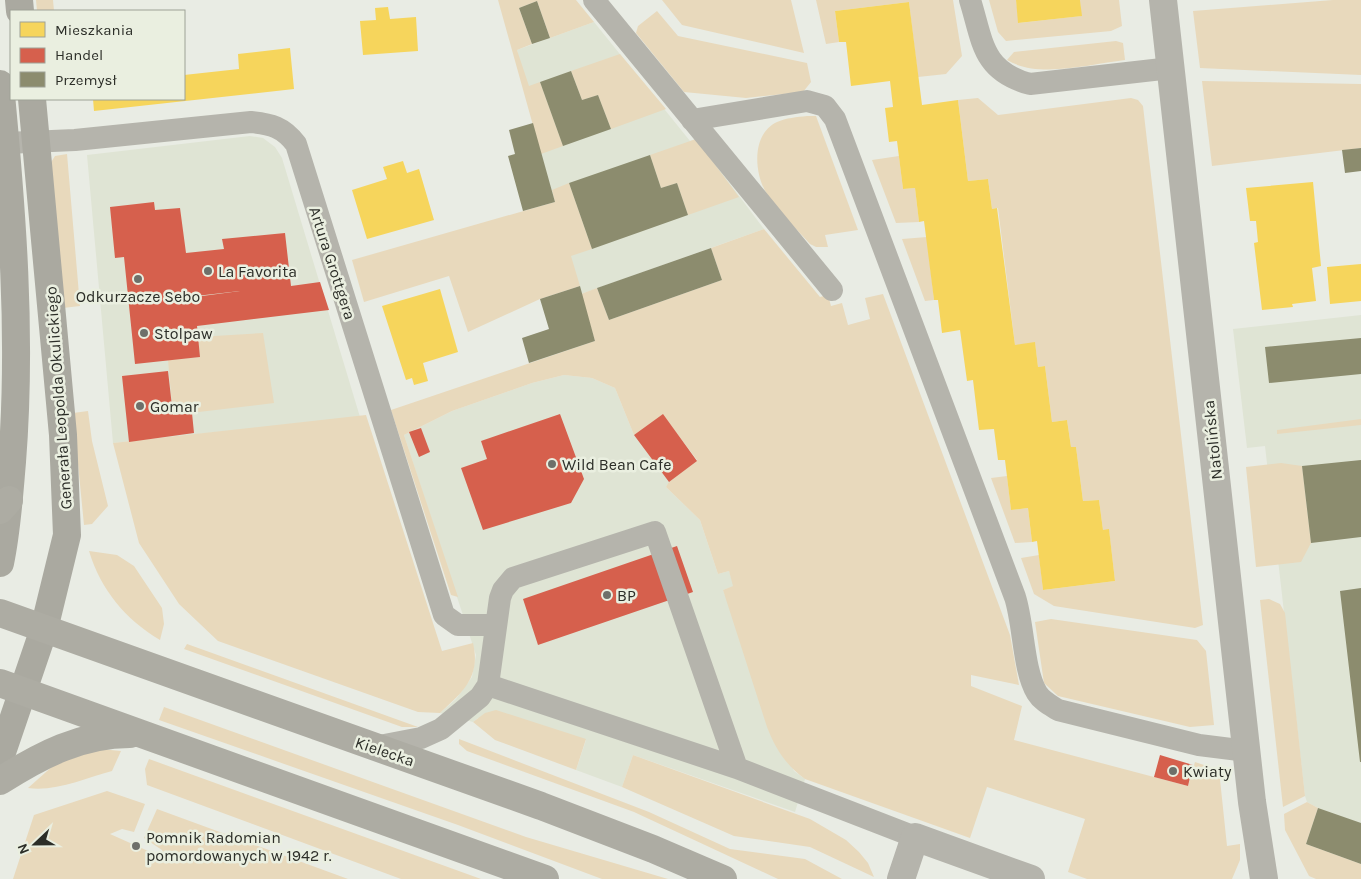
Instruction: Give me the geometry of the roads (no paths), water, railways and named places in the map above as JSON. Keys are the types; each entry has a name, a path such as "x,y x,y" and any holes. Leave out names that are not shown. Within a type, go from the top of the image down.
{"main road":[{"path":"0,84 17,305 16,415 4,505 7,530 0,563"},
{"name":"Generała Leopolda Okulickiego","path":"0,758 11,687 44,629 62,562 67,535 62,435 32,100"},
{"name":"Kielecka","path":"0,613 549,809 723,879"},
{"path":"11,687 545,879"},
{"path":"0,781 37,758 67,745 92,737 141,734"}],"street":[{"name":"Natolińska","path":"1163,0 1247,750 1264,879"},
{"path":"903,878 915,837 1031,879"}],"lane":[{"path":"594,0 832,290"},
{"path":"970,0 990,61 1001,72 1015,80 1030,84 1171,68"},
{"path":"692,120 807,101 825,106 835,119 1015,596 1022,622 1032,681 1038,694 1046,704 1058,710 1199,745 1247,750"},
{"name":"Artura Grottgera","path":"6,143 37,143 251,122 278,126 288,132 296,144 444,615 458,625 496,625"},
{"path":"373,747 420,738 441,729 475,702 488,685 503,590 513,578 655,532 737,768"},
{"path":"488,685 737,768 915,837"}],"place":[{"name":"La Favorita","path":"208,271"},
{"name":"Odkurzacze Sebo","path":"138,279"},
{"name":"Stolpaw","path":"144,333"},
{"name":"Gomar","path":"140,406"},
{"name":"Wild Bean Cafe","path":"552,464"},
{"name":"BP","path":"607,595"},
{"name":"Kwiaty","path":"1173,771"},
{"name":"Pomnik Radomian pomordowanych w 1942 r.","path":"136,846"}]}
